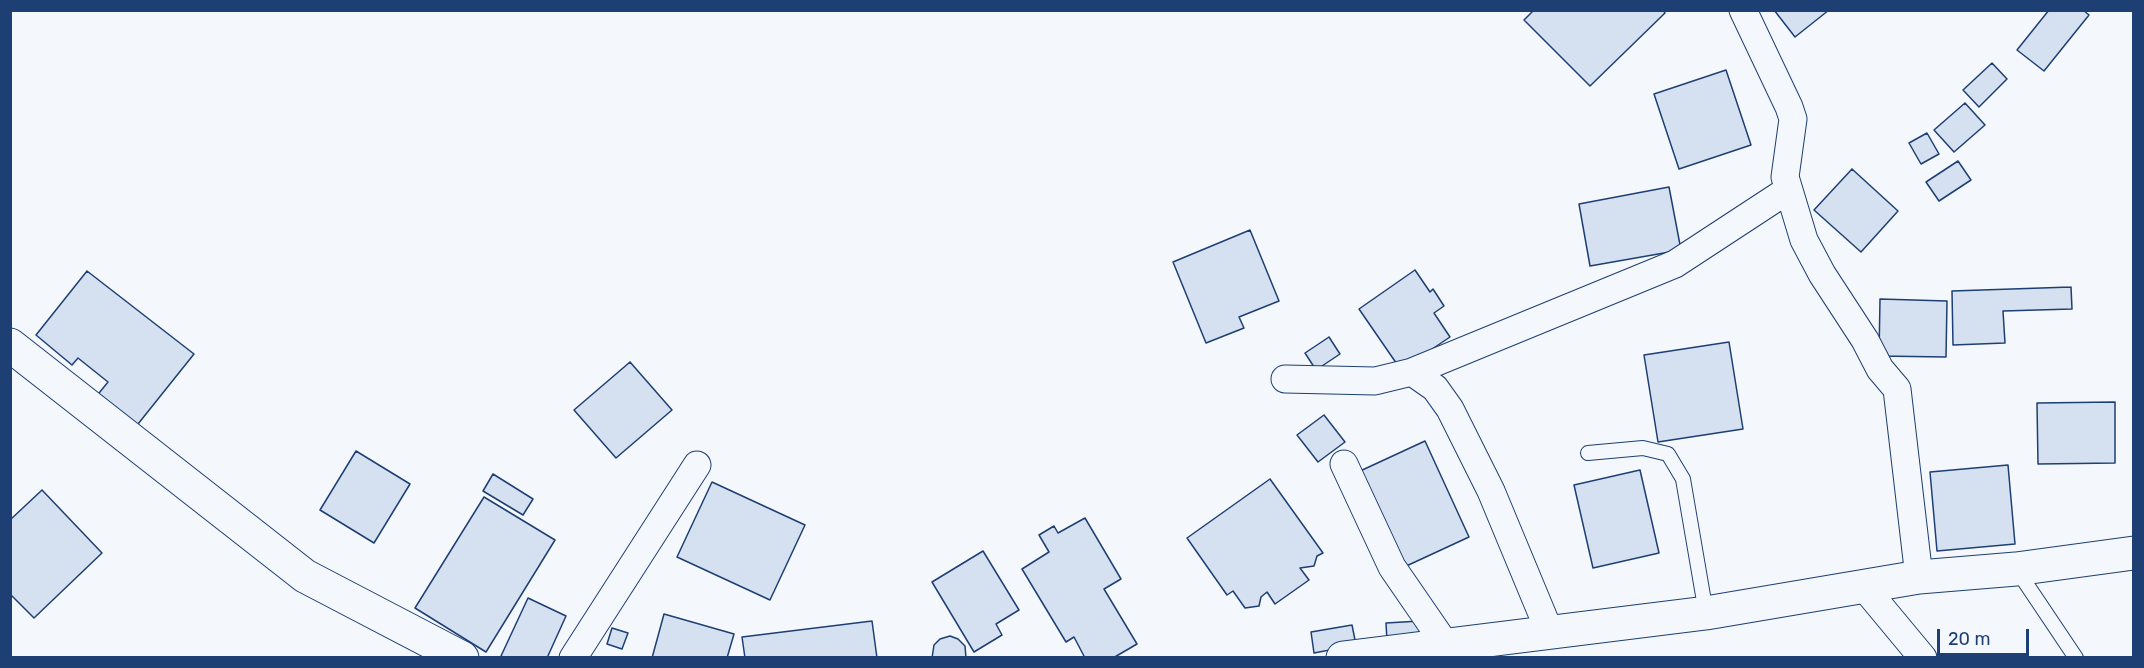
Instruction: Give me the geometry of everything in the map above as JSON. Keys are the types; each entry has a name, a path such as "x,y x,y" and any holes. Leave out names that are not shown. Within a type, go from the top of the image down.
{"main road":[{"path":"10,345 305,576 462,657"},
{"path":"1342,657 1706,613 1919,577 2016,568 2133,553"}],"street":[{"path":"1743,10 1780,85 1793,120 1785,164 1788,190 1804,240 1880,369 1896,389 1919,577"},
{"path":"1285,379 1375,381 1412,372 1675,264 1788,190"},
{"path":"1412,372 1436,388 1450,409 1491,491 1551,633"},
{"path":"1344,464 1392,567 1445,644"},
{"path":"573,657 697,465"},
{"path":"1864,588 1923,657"}],"lane":[{"path":"1588,453 1643,448 1668,454 1683,479 1706,613"},
{"path":"2016,568 2076,657"}],"building":[{"path":"1534,10 1663,10 1665,13 1590,86 1524,20"},
{"path":"1774,10 1829,10 1795,37"},
{"path":"2049,10 2083,10 2089,15 2044,71 2017,50"},
{"path":"1992,63 2007,79 1979,107 1963,90"},
{"path":"1726,70 1751,145 1679,169 1654,94"},
{"path":"1965,103 1985,125 1954,152 1934,130"},
{"path":"1927,133 1939,154 1921,164 1909,143"},
{"path":"1958,161 1971,180 1939,201 1926,182"},
{"path":"1852,169 1898,211 1861,252 1814,210"},
{"path":"1669,187 1681,250 1590,266 1579,204"},
{"path":"1250,230 1279,301 1239,317 1244,328 1206,343 1173,262"},
{"path":"1415,270 1430,292 1433,289 1444,306 1434,313 1450,337 1401,370 1359,309"},
{"path":"87,271 194,354 134,429 95,398 108,382 78,358 72,365 36,335"},
{"path":"2071,287 2072,309 2003,311 2005,343 1953,345 1952,291"},
{"path":"1880,299 1947,301 1946,357 1879,356"},
{"path":"1329,337 1340,354 1316,370 1305,353"},
{"path":"1729,342 1743,429 1658,442 1644,355"},
{"path":"630,362 672,410 616,458 574,410"},
{"path":"2115,402 2115,463 2038,464 2037,403"},
{"path":"1324,415 1345,442 1318,462 1297,435"},
{"path":"1425,441 1469,537 1402,568 1358,472"},
{"path":"356,451 410,484 374,543 320,510"},
{"path":"2008,465 2015,544 1937,551 1930,472"},
{"path":"1640,470 1659,553 1593,568 1574,485"},
{"path":"493,474 533,499 523,515 483,491"},
{"path":"1270,479 1323,553 1317,556 1314,566 1300,568 1309,580 1275,604 1267,592 1261,597 1259,606 1245,608 1233,591 1227,595 1187,538"},
{"path":"712,482 805,525 770,600 677,557"},
{"path":"42,490 102,553 34,618 10,594 10,520"},
{"path":"484,497 555,540 486,652 415,608"},
{"path":"1085,518 1121,579 1104,589 1137,644 1113,658 1085,658 1074,637 1066,642 1022,569 1049,552 1039,535 1054,526 1058,533"},
{"path":"983,551 1019,610 996,624 1002,635 974,652 932,582"},
{"path":"528,598 566,616 547,658 505,658 501,656"},
{"path":"664,614 734,634 727,658 652,658"},
{"path":"872,621 877,658 745,658 742,637"},
{"path":"1420,621 1421,638 1387,641 1386,623"},
{"path":"1352,625 1356,645 1314,653 1311,632"},
{"path":"612,628 628,633 622,649 607,644"},
{"path":"950,636 958,639 965,646 966,658 932,658 934,645 940,639"}]}
